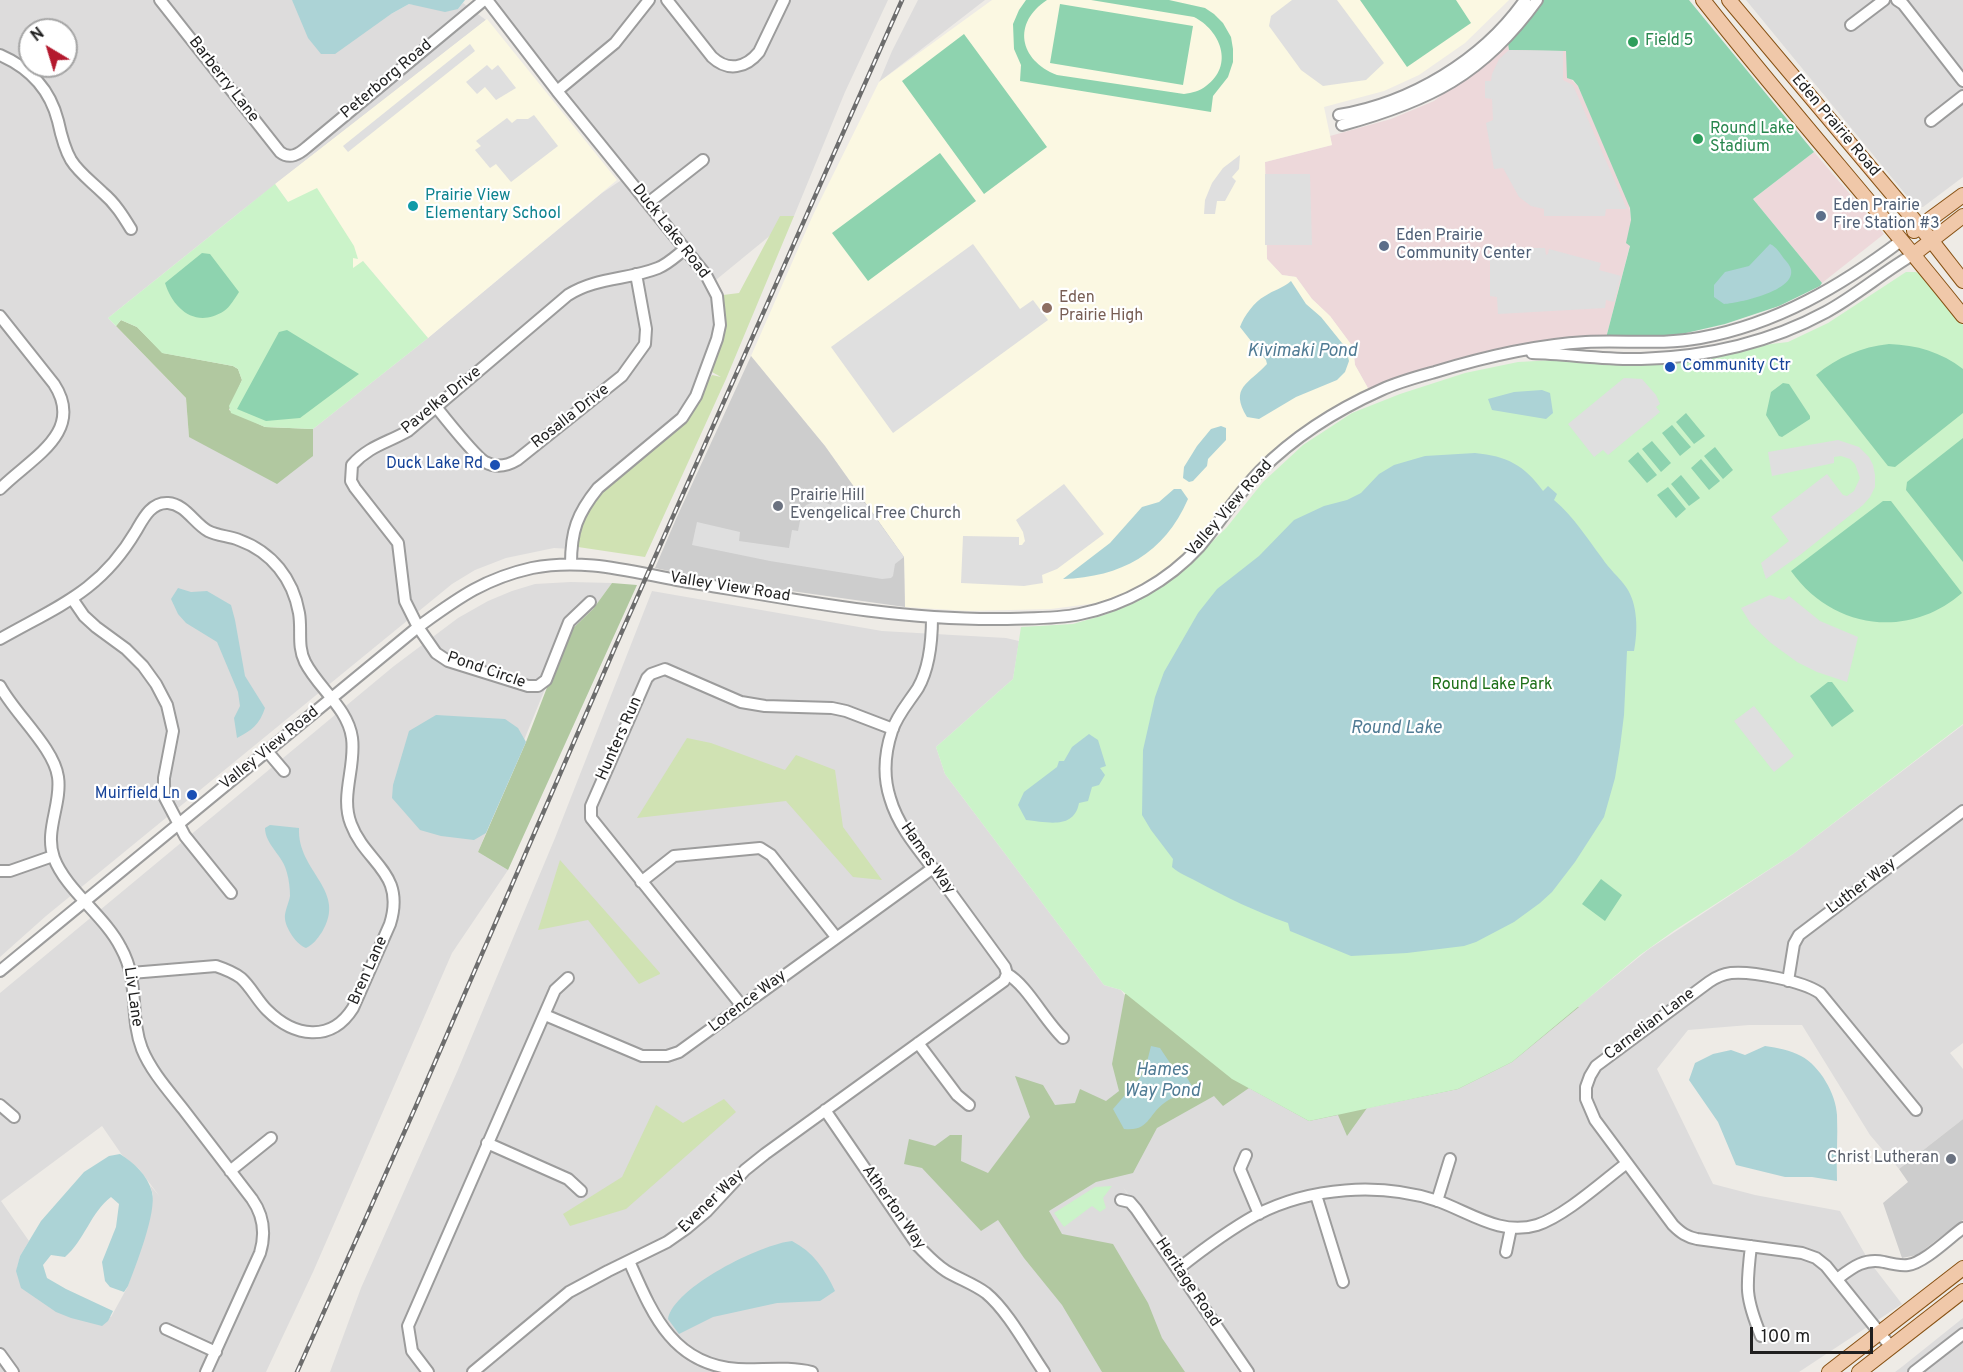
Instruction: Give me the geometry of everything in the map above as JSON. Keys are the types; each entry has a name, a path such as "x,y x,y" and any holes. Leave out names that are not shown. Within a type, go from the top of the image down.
{"main road":[{"name":"Eden Prairie Road","path":"1703,0 1963,316"},
{"name":"Eden Prairie Road","path":"1729,0 1963,281"},
{"name":"Valley View Road","path":"1902,240 1963,195"},
{"name":"Valley View Road","path":"1914,254 1963,216"},
{"path":"1829,1372 1963,1268"},
{"path":"1859,1372 1963,1291"}],"street":[{"name":"Barberry Lane","path":"160,0 280,152 288,156"},
{"name":"Peterborg Road","path":"288,156 298,154 308,147 485,0"},
{"name":"Duck Lake Road","path":"485,0 706,275 717,296 720,326 712,357 696,396 682,418 598,488 589,499 573,529 571,564"},
{"path":"558,91 615,43 649,0"},
{"path":"667,0 712,57 727,67 737,67 746,64 759,52 784,0"},
{"path":"1525,0 1502,28 1481,48 1445,74 1383,104 1340,120 1386,112 1442,88 1474,67 1496,48 1537,0"},
{"path":"1851,24 1884,0"},
{"path":"1897,0 1903,4 1963,81"},
{"path":"0,55 27,70 38,81 53,105 65,149 72,161 80,172 114,203 131,229"},
{"path":"1931,121 1963,96"},
{"path":"648,203 703,160"},
{"name":"Valley View Road","path":"0,971 418,627 453,600 482,584 532,568 571,564 607,566 752,593 884,613 987,619 1065,616 1092,611 1130,597 1167,576 1188,558 1262,470 1302,434 1332,414 1399,383 1477,360 1550,345 1686,340 1737,330 1778,316 1814,299 1902,240"},
{"name":"Pavelka Drive","path":"418,627 405,601 398,543 355,488 351,481 352,465 371,449 408,431 568,295 596,282 660,267 685,249"},
{"name":"Valley View Road","path":"1512,353 1640,359 1699,354 1734,348 1778,334 1824,313 1848,300 1914,254"},
{"name":"Rosalla Drive","path":"436,407 483,461 495,470 517,459 627,371 641,351 647,336 636,274"},
{"path":"0,316 61,393 63,417 54,440 0,489"},
{"name":"Bren Lane","path":"0,639 73,600 95,583 114,563 150,509 167,503 177,505 210,532 237,539 253,547 280,569 297,601 302,656 348,725 352,738 347,796 351,824 389,880 394,897 394,911 347,1017 339,1025 324,1032 307,1032 297,1029 268,1011 239,976 216,966 131,973"},
{"path":"73,600 84,616 126,649 142,666 168,705 173,730 164,778 164,796 185,836 231,893"},
{"name":"Pond Circle","path":"418,627 436,653 448,661 528,686 538,686 546,680 568,622 590,602"},
{"name":"Hames Way","path":"932,617 931,646 926,670 919,687 899,715 893,729 886,765 890,798 905,831 1005,967 1006,974 1016,979 1052,1027 1064,1038"},
{"name":"Hunters Run","path":"742,1006 595,824 590,812 647,678 665,669 741,702 765,706 832,708 893,729"},
{"path":"0,686 18,714 47,750 54,762 60,786 51,840 53,856 10,871 0,872"},
{"path":"267,751 284,771"},
{"name":"Luther Way","path":"1788,981 1794,944 1799,935 1962,815"},
{"path":"641,882 674,856 760,848 771,855 836,937"},
{"name":"Liv Lane","path":"53,856 60,870 121,947 131,973 135,993 135,1020 142,1049 160,1080 258,1208 262,1219 263,1242 206,1372"},
{"name":"Lorence Way","path":"545,1015 630,1052 654,1057 667,1056 684,1049 933,868"},
{"name":"Carnelian Lane","path":"1891,1347 1837,1279 1816,1258 1802,1253 1697,1239 1680,1232 1594,1120 1586,1099 1586,1087 1596,1066 1718,976 1741,973 1810,986 1828,1001 1916,1110"},
{"name":"Evener Way","path":"474,1372 569,1292 668,1242 687,1228 706,1212 745,1170 1004,981 1006,974"},
{"path":"428,1372 412,1351 408,1326 555,990 568,978"},
{"path":"918,1043 957,1095 969,1106"},
{"path":"0,1105 14,1117"},
{"name":"Atherton Way","path":"825,1110 918,1246 932,1261 947,1272 977,1286 988,1295 998,1305 1044,1372"},
{"path":"230,1171 271,1138"},
{"path":"487,1143 568,1179 581,1191"},
{"path":"1246,1155 1240,1169 1259,1214"},
{"path":"1437,1201 1450,1159"},
{"path":"1178,1269 1259,1214 1280,1205 1316,1195 1354,1190 1402,1193 1437,1201 1490,1224 1511,1228 1538,1225 1554,1217 1627,1163"},
{"path":"1316,1195 1343,1282"},
{"name":"Heritage Road","path":"1121,1200 1130,1202 1136,1209 1248,1372"},
{"path":"1506,1252 1511,1228"},
{"path":"1837,1279 1865,1261 1901,1265 1914,1263 1963,1228"},
{"path":"1751,1246 1746,1289 1748,1303 1761,1336"},
{"path":"629,1262 658,1323 696,1358 740,1370 784,1368 812,1372"},
{"path":"166,1329 216,1352"},
{"path":"1914,1372 1963,1334"},
{"path":"0,1353 13,1372"}],"shaded area":[{"path":"0,0 292,0 391,14 409,4 458,9 463,3 486,20 108,318 186,398 189,437 312,456 313,429 428,338 602,193 626,177 486,0 888,0 845,92 794,216 711,284 720,326 690,406 589,499 571,549 554,548 506,558 475,570 452,584 46,916 0,957"},
{"path":"918,0 985,0 879,82 892,51"},
{"name":"Eden Prairie High","path":"992,0 1509,0 1465,43 1419,75 1384,91 1324,107 1332,145 1265,162 1267,259 1282,275 1296,277 1312,299 1330,316 1353,347 1355,365 1369,390 1325,413 1273,451 1236,489 1180,558 1152,579 1128,592 1097,603 1051,609 969,611 905,607 904,557 825,446 751,356 813,215 879,82"},
{"path":"1292,0 1337,0 1384,63 1366,80 1323,86 1301,70 1269,26 1271,16"},
{"path":"1746,0 1963,0 1963,177 1923,207 1916,207"},
{"path":"487,19 617,180 428,338 363,261 353,269 288,202 275,184"},
{"path":"1508,43 1566,51 1571,79 1578,86 1629,202 1630,245 1606,338 1529,345 1479,354 1409,374 1369,390 1355,365 1353,347 1330,316 1312,299 1296,277 1282,275 1267,259 1265,162 1332,145 1330,136 1391,119 1434,101"},
{"path":"470,44 475,51 348,152 343,146"},
{"path":"1509,50 1563,51 1563,80 1573,85 1627,209 1606,209 1605,216 1544,216 1544,209 1531,206 1519,197 1503,168 1494,169 1486,123 1493,120 1492,99 1485,98 1485,81 1491,81 1499,59"},
{"path":"487,65 492,70 498,65 516,88 496,100 485,87 477,94 466,82"},
{"path":"534,115 558,146 511,182 496,164 490,168 475,150 481,146 476,141 507,118 512,123 517,119 528,119"},
{"path":"1814,152 1884,234 1822,283 1753,199"},
{"path":"1240,155 1239,169 1232,177 1236,181 1225,201 1217,201 1215,214 1204,214 1205,200 1212,183 1223,168"},
{"path":"1265,174 1310,174 1312,245 1265,245"},
{"path":"973,244 1020,309 1033,300 1048,320 893,433 831,347"},
{"path":"1514,248 1545,248 1546,255 1549,249 1601,263 1599,270 1621,276 1614,302 1606,300 1605,308 1498,314 1497,297 1490,296 1490,250 1507,250 1512,255"},
{"path":"751,356 825,446 904,557 905,607 713,580 655,568"},
{"path":"1624,378 1642,379 1656,395 1660,404 1656,407 1660,412 1608,455 1603,450 1594,457 1568,424"},
{"path":"1838,440 1859,447 1869,457 1875,475 1875,487 1870,497 1800,555 1766,579 1761,563 1789,541 1771,517 1827,474 1843,495 1847,496 1854,491 1860,478 1855,464 1850,459 1841,456 1834,457 1834,463 1772,476 1768,452"},
{"path":"1064,484 1104,534 1057,569 1042,575 1043,583 1024,586 961,583 963,536 1019,537 1019,545 1022,545 1025,541 1023,532 1016,520"},
{"path":"833,498 865,503 904,557 895,564 891,578 882,579 770,561 692,545 697,522 740,532 739,541 789,548 792,530 798,531 802,511 806,505 819,500 831,505"},
{"path":"612,583 593,609 568,633 478,852 508,870 452,953 313,1272 266,1372 0,1372 0,993 394,666 458,618 488,601 535,584","holes":["102,1126 122,1155 139,1169 160,1197 150,1185 153,1195 128,1286 111,1317 17,1269 20,1256 29,1241 1,1201"]},
{"path":"652,591 882,631 1006,638 1019,641 1013,679 936,747 945,774 1104,985 1121,990 1173,1066 1534,1042 1649,949 1793,854 1963,725 1963,1043 1950,1053 1963,1069 1963,1119 1899,1169 1870,1135 1802,1025 1749,1025 1688,1030 1657,1069 1713,1184 1755,1195 1840,1211 1869,1261 1902,1304 1799,1372 1250,1372 1123,1187 1239,1372 330,1372 361,1288 457,1072 555,838"},
{"path":"1770,595 1784,600 1789,596 1820,621 1858,637 1847,682 1817,672 1797,662 1771,643 1751,624 1741,608"},
{"path":"1754,706 1794,756 1774,772 1734,721"},
{"path":"1963,1119 1963,1220 1917,1255 1902,1258 1883,1203 1908,1182 1899,1169"},
{"path":"1963,1318 1963,1372 1895,1372 1903,1366"}],"green space":[{"path":"1026,0 1047,0 1028,19 1025,30 1028,51 1044,68 1057,75 1184,94 1204,88 1215,78 1220,68 1221,48 1211,30 1194,17 1091,0 1169,0 1205,8 1223,23 1231,37 1233,49 1233,62 1228,77 1213,96 1211,112 1020,81 1021,65 1014,49 1013,24"},
{"path":"1360,0 1456,0 1471,23 1407,67"},
{"path":"1543,0 1689,0 1814,152 1753,199 1822,283 1820,286 1779,306 1725,324 1673,336 1606,338 1630,246 1626,243 1631,220 1630,208 1578,86 1573,80 1567,78 1566,51 1509,50 1508,43"},
{"path":"1060,4 1193,26 1183,85 1050,63"},
{"path":"964,34 1047,147 984,194 902,81"},
{"path":"940,153 976,201 868,281 832,233"},
{"path":"275,184 288,202 317,188 354,246 358,259 353,258 353,268 363,261 428,338 313,429 265,427 231,413 229,406 242,380 238,369 233,366 162,353 137,327 121,320 116,326 108,318"},
{"path":"780,216 794,216 726,379 645,557 578,547 582,518 609,485 684,423 712,375 721,377 712,372 726,325 723,295 739,293"},
{"path":"202,253 210,254 239,292 224,311 204,318 187,314 180,308 165,283"},
{"name":"Round Lake Park","path":"1906,272 1916,272 1923,276 1963,325 1963,724 1793,854 1640,955 1512,1062 1458,1089 1309,1121 1232,1079 1121,990 1104,985 945,774 936,747 1013,679 1021,627 1073,624 1104,615 1134,603 1166,584 1227,527 1263,482 1303,445 1352,413 1400,394 1465,373 1518,362 1573,359 1633,365 1672,364 1788,342 1828,323"},
{"path":"121,320 137,327 163,353 233,366 238,369 242,380 229,410 265,427 313,429 313,456 277,484 189,437 186,398 116,326"},
{"path":"287,330 359,374 300,418 266,421 237,409 279,332"},
{"path":"1889,344 1928,350 1963,369 1963,413 1895,467 1888,466 1816,375 1850,354"},
{"path":"1783,383 1789,384 1810,419 1782,437 1779,436 1766,415 1771,392"},
{"path":"1686,413 1705,436 1694,444 1676,422"},
{"path":"1672,425 1691,447 1680,456 1662,433"},
{"path":"1963,438 1963,562 1906,490 1907,482"},
{"path":"1652,441 1671,463 1661,472 1642,449"},
{"path":"1715,447 1733,470 1723,479 1704,456"},
{"path":"1638,452 1657,475 1647,483 1628,461"},
{"path":"1701,459 1720,481 1709,490 1691,468"},
{"path":"1681,475 1700,498 1689,506 1671,484"},
{"path":"1668,487 1686,509 1676,518 1657,495"},
{"path":"1883,501 1891,501 1962,593 1941,608 1918,618 1895,622 1872,621 1849,616 1827,606 1808,591 1791,571"},
{"path":"612,583 637,585 508,870 478,852 526,742 568,633 593,609"},
{"path":"1828,682 1832,682 1854,711 1832,727 1810,696"},
{"path":"687,738 711,743 785,770 796,755 835,770 843,827 882,880 853,877 786,801 637,818"},
{"path":"560,860 660,974 639,984 588,920 538,930"},
{"path":"1601,879 1622,895 1605,921 1582,904"},
{"path":"1203,947 1579,1007 1512,1062 1458,1089 1367,1108 1347,1136 1338,1115 1309,1121 1249,1088 1223,1106 1214,1096 1157,1128 1133,1173 1096,1182 1049,1211 1062,1234 1113,1244 1148,1303 1162,1338 1185,1372 1102,1372 1062,1305 1024,1258 998,1220 981,1231 922,1168 904,1164 909,1139 935,1146 950,1135 962,1135 961,1161 988,1173 1030,1117 1015,1076 1043,1085 1055,1105 1075,1103 1080,1089 1106,1101 1119,1091 1112,1064 1125,994"},
{"path":"724,1099 736,1112 626,1209 570,1226 563,1214 622,1177 656,1105 683,1123"},
{"path":"1112,1186 1103,1198 1106,1208 1100,1212 1092,1206 1064,1227 1054,1213 1095,1187"}],"water":[{"path":"292,0 465,0 458,9 445,12 409,4 335,54 321,54 308,38"},
{"path":"1770,244 1786,261 1791,271 1789,279 1782,286 1757,297 1732,303 1724,304 1714,297 1714,285 1725,272 1749,266"},
{"name":"Kivimaki Pond","path":"1291,281 1306,304 1321,317 1346,348 1349,361 1345,372 1337,380 1296,397 1259,419 1247,417 1240,399 1241,392 1267,364 1240,327 1257,302"},
{"path":"1542,390 1550,393 1553,413 1546,419 1492,410 1488,399 1514,392"},
{"path":"1221,426 1226,428 1226,440 1208,459 1207,466 1193,481 1189,482 1183,478 1184,467 1211,429"},
{"name":"Round Lake","path":"1475,453 1506,459 1514,463 1522,468 1543,491 1548,486 1557,494 1554,500 1574,521 1630,594 1635,609 1636,635 1634,651 1627,651 1624,715 1615,778 1604,817 1575,862 1552,892 1514,922 1464,946 1407,953 1351,956 1290,931 1288,923 1230,898 1172,867 1173,859 1142,815 1143,750 1155,697 1164,672 1198,613 1217,589 1259,556 1294,520 1361,493 1379,474 1394,465 1425,456"},
{"path":"1174,489 1181,489 1188,499 1178,518 1153,548 1122,567 1104,573 1063,579 1110,543 1142,507 1159,502"},
{"path":"178,588 191,592 207,591 231,605 245,676 265,708 254,726 237,738 234,718 240,706 238,692 217,642 186,623 178,614 171,599"},
{"path":"436,715 505,719 518,728 526,742 486,833 474,840 441,836 420,830 392,798 393,785 409,731"},
{"path":"1089,734 1098,740 1106,766 1100,768 1105,775 1099,785 1092,787 1088,801 1079,803 1076,812 1066,821 1051,823 1026,820 1018,805 1024,792 1057,767 1059,761 1064,761 1072,747"},
{"path":"270,825 299,828 300,843 305,857 326,892 329,904 328,917 319,937 306,948 296,940 286,923 285,913 290,896 289,882 285,867 266,834 265,828"},
{"name":"Hames Way Pond","path":"1151,1046 1160,1048 1170,1063 1186,1076 1192,1086 1190,1092 1167,1101 1144,1125 1139,1128 1124,1129 1113,1109 1145,1070"},
{"path":"1765,1046 1801,1056 1814,1066 1826,1081 1834,1098 1837,1115 1837,1181 1812,1177 1785,1177 1736,1165 1718,1122 1689,1080 1695,1063 1713,1054 1731,1050 1745,1055"},
{"path":"120,1154 143,1174 150,1186 153,1201 145,1239 124,1292 110,1287 105,1281 102,1262 116,1227 119,1204 111,1197 98,1210 65,1257 51,1255 43,1265 47,1278 113,1311 108,1321 102,1326 56,1312 21,1288 16,1271 20,1256 41,1221 84,1172 109,1156"},
{"path":"792,1241 818,1262 835,1291 820,1301 777,1303 713,1317 679,1334 668,1319 674,1307 686,1294 721,1269 760,1250"}],"railway":[{"path":"297,1372 902,0"}],"place":[{"name":"Field 5","path":"1633,42"},
{"name":"Round Lake Stadium","path":"1698,139"},
{"name":"Prairie View Elementary School","path":"413,206"},
{"name":"Eden Prairie Fire Station #3","path":"1821,216"},
{"name":"Eden Prairie Community Center","path":"1384,246"},
{"name":"Eden Prairie High","path":"1047,308"},
{"name":"Community Ctr","path":"1670,367"},
{"name":"Duck Lake Rd","path":"495,465"},
{"name":"Prairie Hill Evengelical Free Church","path":"778,506"},
{"name":"Muirfield Ln","path":"192,795"},
{"name":"Christ Lutheran","path":"1951,1159"}]}
